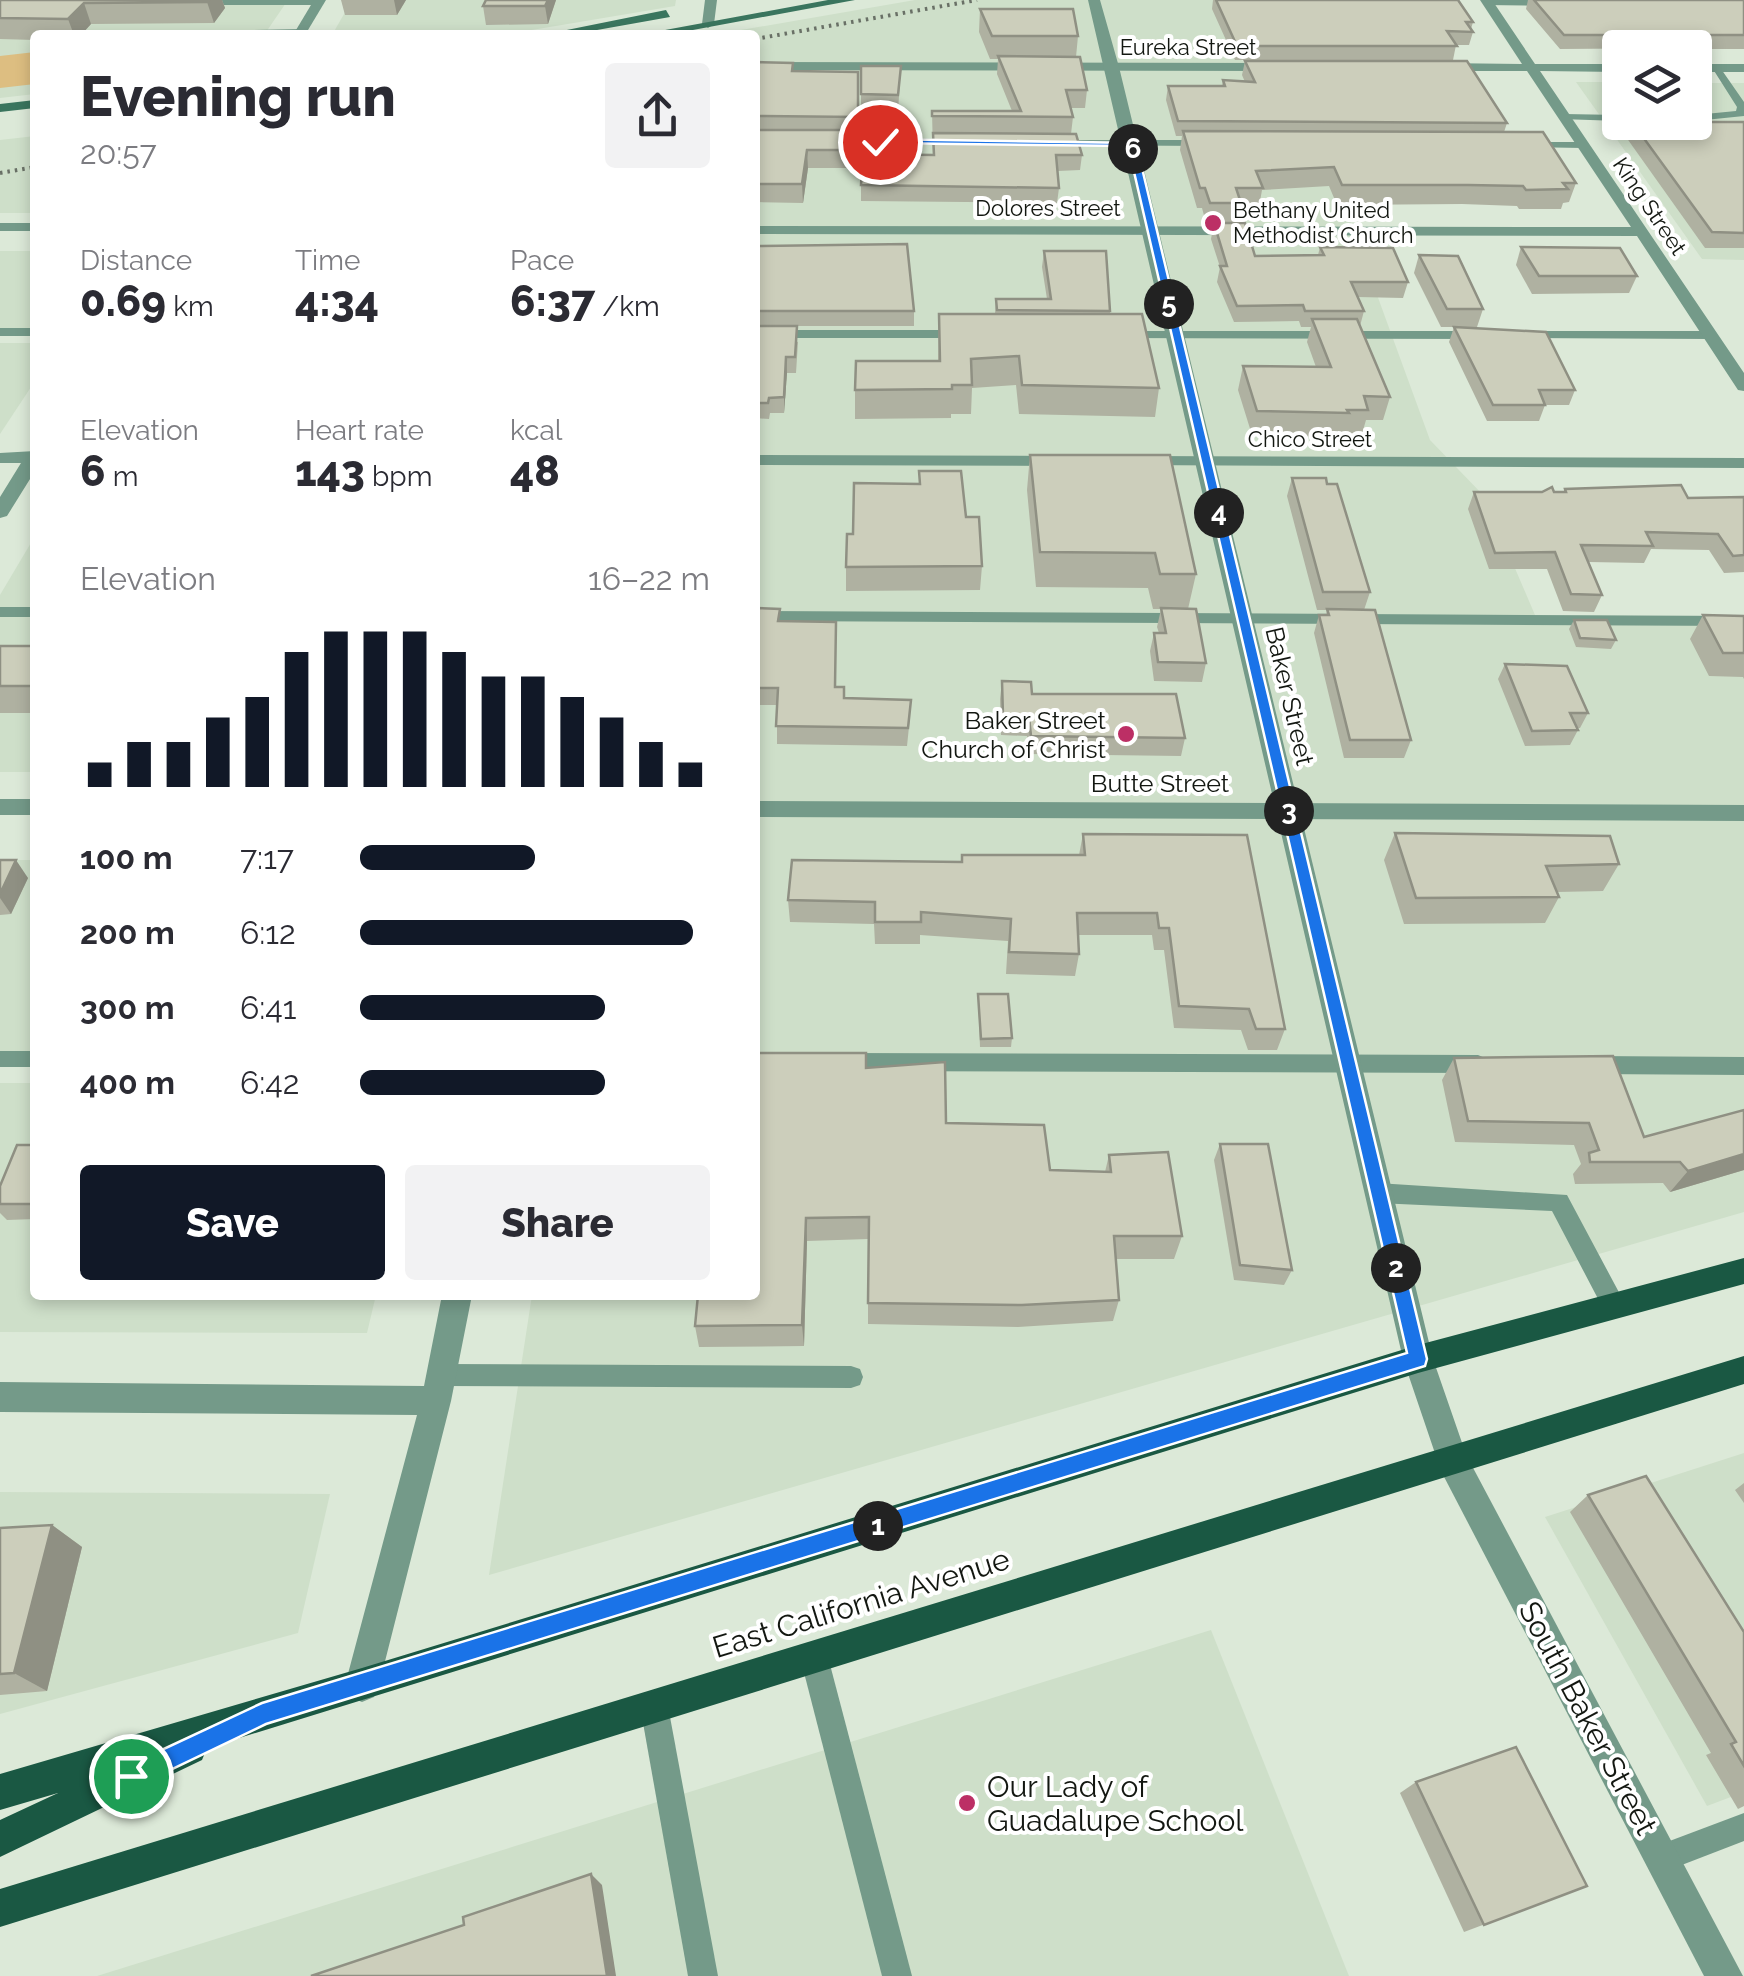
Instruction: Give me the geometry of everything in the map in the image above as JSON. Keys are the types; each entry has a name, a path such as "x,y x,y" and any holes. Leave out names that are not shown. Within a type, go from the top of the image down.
{"main road":[{"path":"673,30 849,0"},
{"path":"693,10 711,3 730,3"},
{"path":"577,30 675,13"},
{"path":"0,108 30,105"},
{"path":"0,1792 362,1685 1418,1359 1744,1271"},
{"name":"East California Avenue","path":"0,1908 1744,1370"},
{"path":"0,1839 262,1714"}],"street":[{"name":"Baker Street","path":"1095,0 1132,143 1377,1193 1418,1359 1452,1460"},
{"path":"302,30 319,1"},
{"name":"King Street","path":"1487,1 1744,386"},
{"path":"708,24 711,3"},
{"name":"Eureka Street","path":"760,66 1292,67"},
{"path":"1432,67 1602,68"},
{"path":"1712,68 1744,68"},
{"path":"0,227 30,228"},
{"name":"Dolores Street","path":"760,230 1641,232"},
{"path":"0,458 30,458"},
{"path":"760,460 1089,461"},
{"name":"Chico Street","path":"1128,461 1744,463"},
{"path":"0,512 30,466"},
{"path":"0,807 30,807"},
{"name":"Butte Street","path":"760,810 1744,813"},
{"path":"362,1685 438,1388 456,1300"},
{"path":"0,1397 438,1388"},
{"name":"South Baker Street","path":"1452,1460 1724,1976"}],"lane":[{"path":"179,2 319,1"},
{"path":"1487,1 1566,3"},
{"path":"236,30 251,8"},
{"path":"1712,117 1742,114 1742,107 1716,68"},
{"path":"1564,118 1602,118"},
{"path":"814,141 973,142"},
{"path":"1032,142 1230,144"},
{"path":"1504,145 1583,145"},
{"path":"0,332 30,332"},
{"path":"760,334 985,334"},
{"path":"1100,335 1492,335"},
{"path":"1512,335 1710,335"},
{"path":"0,612 30,612"},
{"path":"760,616 1744,621"},
{"path":"0,1059 30,1059"},
{"path":"814,1062 1506,1064"},
{"path":"1566,1064 1744,1066"},
{"path":"1377,1193 1559,1202 1614,1306"},
{"path":"438,1388 852,1377"},
{"path":"814,1657 897,1976"},
{"path":"654,1706 703,1976"},
{"path":"1661,1858 1744,1827"}],"shaded area":[{"path":"0,0 288,0 267,30 30,30 30,95 0,98"},
{"path":"352,0 676,0 675,6 532,30 335,30"},
{"path":"915,0 1375,0 1273,55 1231,56 1300,84 1430,440 1484,496 1535,615 1744,617 1744,1212 489,1575 531,1300 760,1300 760,30 741,30"},
{"path":"30,53 30,85 0,88 0,56"},
{"path":"1576,82 1602,82 1602,119"},
{"path":"1712,83 1744,83 1744,260 1702,259 1617,140 1712,140"},
{"path":"30,137 30,213 0,213 0,140"},
{"path":"0,251 30,251 30,331 0,331"},
{"path":"0,343 30,343 30,389 0,434"},
{"path":"30,544 30,772 0,772 0,595"},
{"path":"0,860 30,860 30,1054 0,1054"},
{"path":"0,1083 30,1083 30,1300 375,1300 367,1333 0,1332"},
{"path":"1744,1453 1744,1792 1707,1806 1545,1517"},
{"path":"0,1492 330,1494 298,1633 0,1714"},
{"name":"Our Lady of Guadalupe School","path":"1211,1630 1349,1976 97,1976"}],"building":[{"path":"0,0 209,0 84,3 68,19 0,18"},
{"path":"486,0 548,0 545,6 483,6"},
{"path":"1216,0 1458,0 1473,22 1466,22 1473,32 1447,31 1457,46 1237,46"},
{"path":"1534,0 1744,0 1744,35 1712,35 1712,30 1602,30 1602,35 1564,35"},
{"path":"980,9 1073,9 1078,36 992,36"},
{"path":"998,56 1080,57 1087,90 1066,90 1073,117 932,116 932,111 1021,111"},
{"path":"1245,61 1467,61 1507,123 1178,121 1168,86 1225,86 1223,80 1255,82"},
{"path":"760,62 793,63 792,71 858,72 858,117 760,116"},
{"path":"861,66 901,66 898,95 861,94"},
{"path":"1712,122 1744,122 1744,233 1712,232 1645,140 1712,140"},
{"path":"760,130 858,130 858,150 807,150 802,184 760,184"},
{"path":"1183,131 1543,132 1576,183 1563,183 1568,189 1526,190 1523,186 1342,185 1334,167 1256,171 1263,188 1236,188 1241,203 1210,203 1205,188 1200,188"},
{"path":"933,133 1076,134 1082,155 1056,155 1059,188 861,185 863,154 934,155"},
{"path":"1214,223 1245,223 1255,256 1324,255 1320,247 1393,248 1408,282 1351,282 1364,311 1305,311 1303,305 1237,306 1220,266 1227,266"},
{"path":"907,244 914,311 760,311 760,246"},
{"path":"1521,247 1620,248 1637,276 1539,276"},
{"path":"1044,251 1106,251 1110,311 997,310 996,299 1051,299"},
{"path":"1419,255 1458,256 1483,309 1447,309"},
{"path":"939,314 1142,314 1159,388 1022,385 1019,356 971,359 972,385 952,385 952,389 855,390 856,361 940,361"},
{"path":"1312,319 1357,319 1390,397 1364,396 1368,410 1347,410 1349,413 1257,411 1243,366 1331,367"},
{"path":"760,326 797,326 795,357 786,357 784,397 769,398 768,403 760,403"},
{"path":"1454,327 1546,332 1575,390 1539,390 1545,405 1493,405"},
{"path":"1030,455 1170,455 1196,574 1160,574 1155,553 1040,552"},
{"path":"919,471 961,471 966,517 979,517 982,566 846,567 847,534 853,534 854,483 920,484"},
{"path":"1292,478 1326,478 1327,484 1337,484 1370,592 1323,592"},
{"path":"1681,485 1688,498 1744,497 1744,555 1733,556 1718,534 1646,532 1653,546 1581,545 1602,595 1571,594 1555,552 1495,553 1474,492 1542,492 1552,487 1554,492 1566,492 1565,489"},
{"path":"760,608 780,609 778,621 836,622 835,687 844,687 844,698 911,700 908,728 776,726 778,688 760,688"},
{"path":"1161,608 1196,609 1206,663 1158,662 1154,633 1166,633"},
{"path":"1327,609 1375,610 1411,740 1350,740 1319,615 1329,615"},
{"path":"1703,615 1744,616 1744,653 1723,653"},
{"path":"1574,620 1607,620 1616,640 1580,638"},
{"path":"0,646 30,646 30,686 0,686"},
{"path":"1505,664 1567,666 1588,713 1570,713 1578,730 1532,731"},
{"path":"1002,681 1031,682 1032,694 1176,694 1185,738 1031,736 1029,717 1003,716"},
{"path":"1395,833 1610,836 1619,864 1546,866 1559,897 1416,898"},
{"path":"1083,834 1247,835 1285,1029 1256,1029 1249,1009 1179,1006 1169,928 1159,928 1157,913 1077,913 1079,954 1009,952 1011,919 921,912 921,922 875,922 875,902 788,900 792,860 962,862 962,855 1085,855"},
{"path":"0,860 16,860 0,894"},
{"path":"978,994 1008,994 1012,1038 981,1039"},
{"path":"760,1053 866,1053 866,1068 945,1062 946,1123 1044,1125 1050,1170 1111,1172 1109,1155 1168,1152 1182,1236 1114,1236 1119,1300 1022,1305 868,1303 869,1217 806,1218 802,1325 695,1326 698,1300 760,1300"},
{"path":"1613,1056 1644,1137 1744,1110 1744,1154 1688,1171 1680,1162 1590,1162 1589,1153 1599,1150 1589,1123 1468,1121 1454,1058"},
{"path":"1220,1144 1268,1144 1292,1270 1240,1265"},
{"path":"17,1145 30,1145 30,1204 0,1204 0,1186"},
{"path":"1646,1476 1744,1632 1744,1766 1731,1744 1736,1742 1588,1495"},
{"path":"52,1525 14,1673 0,1674 0,1528"},
{"path":"1516,1747 1587,1886 1484,1925 1416,1782"},
{"path":"591,1874 607,1976 311,1976 464,1925 463,1917"}],"railway":[{"path":"760,38 977,0"},
{"path":"0,173 30,168"}],"place":[{"name":"Bethany United Methodist Church","path":"1213,223"},
{"name":"Baker Street Church of Christ","path":"1126,734"},
{"name":"Our Lady of Guadalupe School","path":"967,1803"}],"route":[{"path":"131,1776 262,1714 1418,1359 1132,143 880,142"}]}
